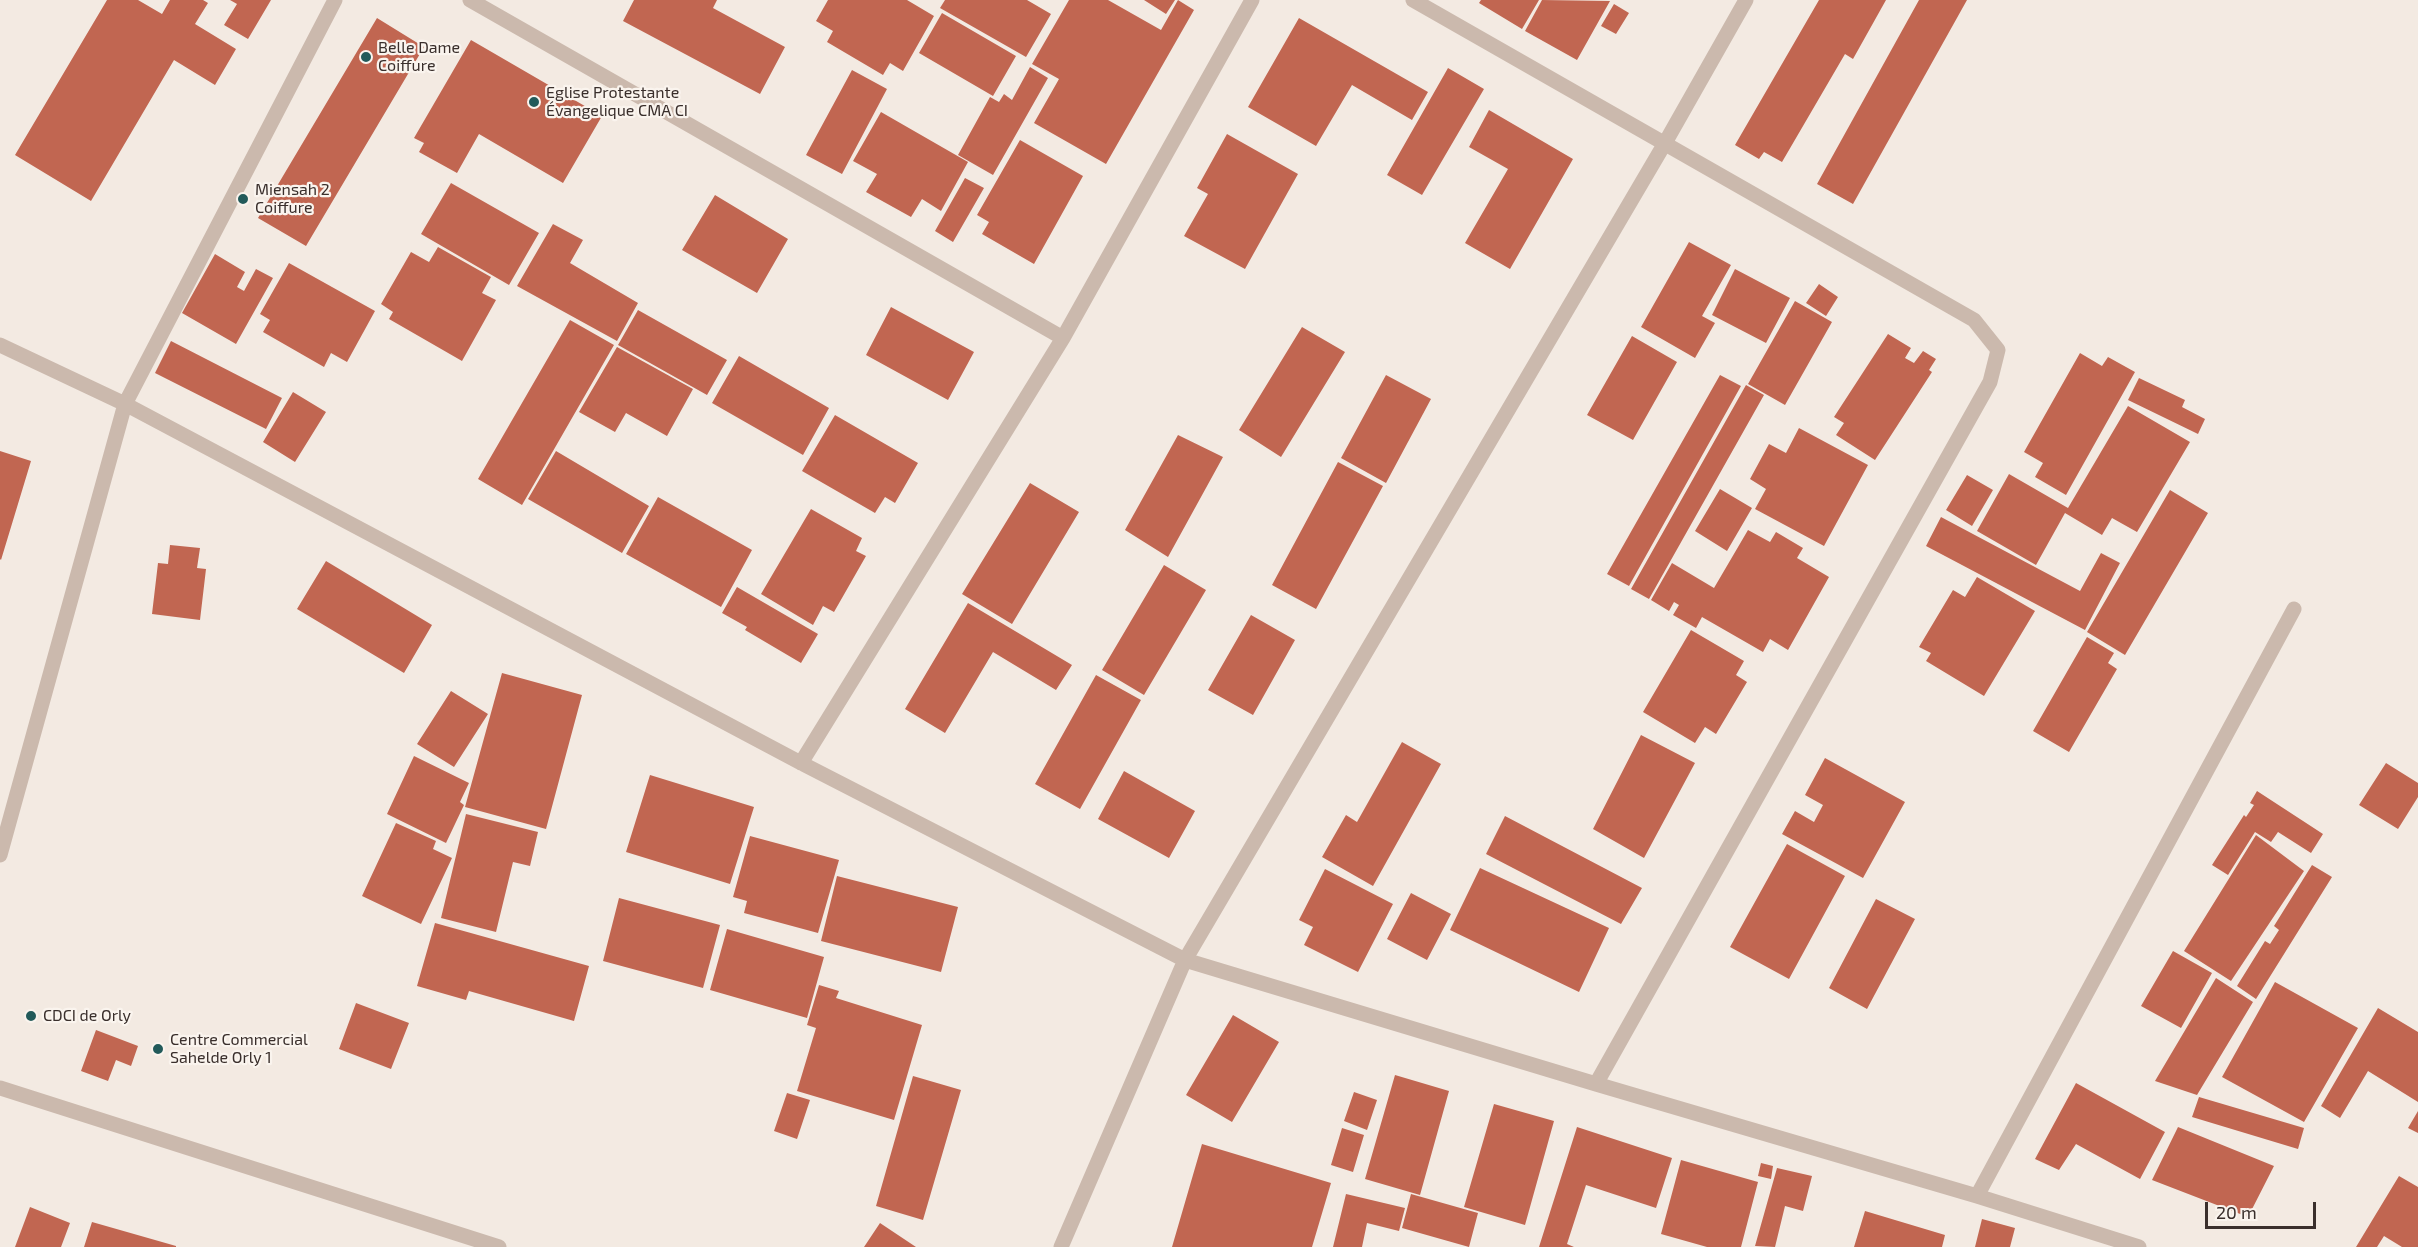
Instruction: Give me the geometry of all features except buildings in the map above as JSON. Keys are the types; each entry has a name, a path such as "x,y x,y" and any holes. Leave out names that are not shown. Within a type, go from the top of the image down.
{"street":[{"path":"0,855 125,405 335,0"},
{"path":"470,0 1063,338"},
{"path":"801,763 1063,338 1252,0"},
{"path":"1413,0 1974,320 1998,350 1990,382 1596,1084"},
{"path":"1061,1247 1185,960 1665,143 1746,0"},
{"path":"0,345 125,405 801,763 1185,960 1977,1196 2139,1247"},
{"path":"1977,1196 2294,609"},
{"path":"0,1088 499,1247"}],"place":[{"name":"Belle Dame Coiffure","path":"366,57"},
{"name":"Eglise Protestante Évangelique CMA CI","path":"534,102"},
{"name":"Miensah 2 Coiffure","path":"243,199"},
{"name":"CDCI de Orly","path":"31,1016"},
{"name":"Centre Commercial Sahelde Orly 1","path":"158,1049"}]}
